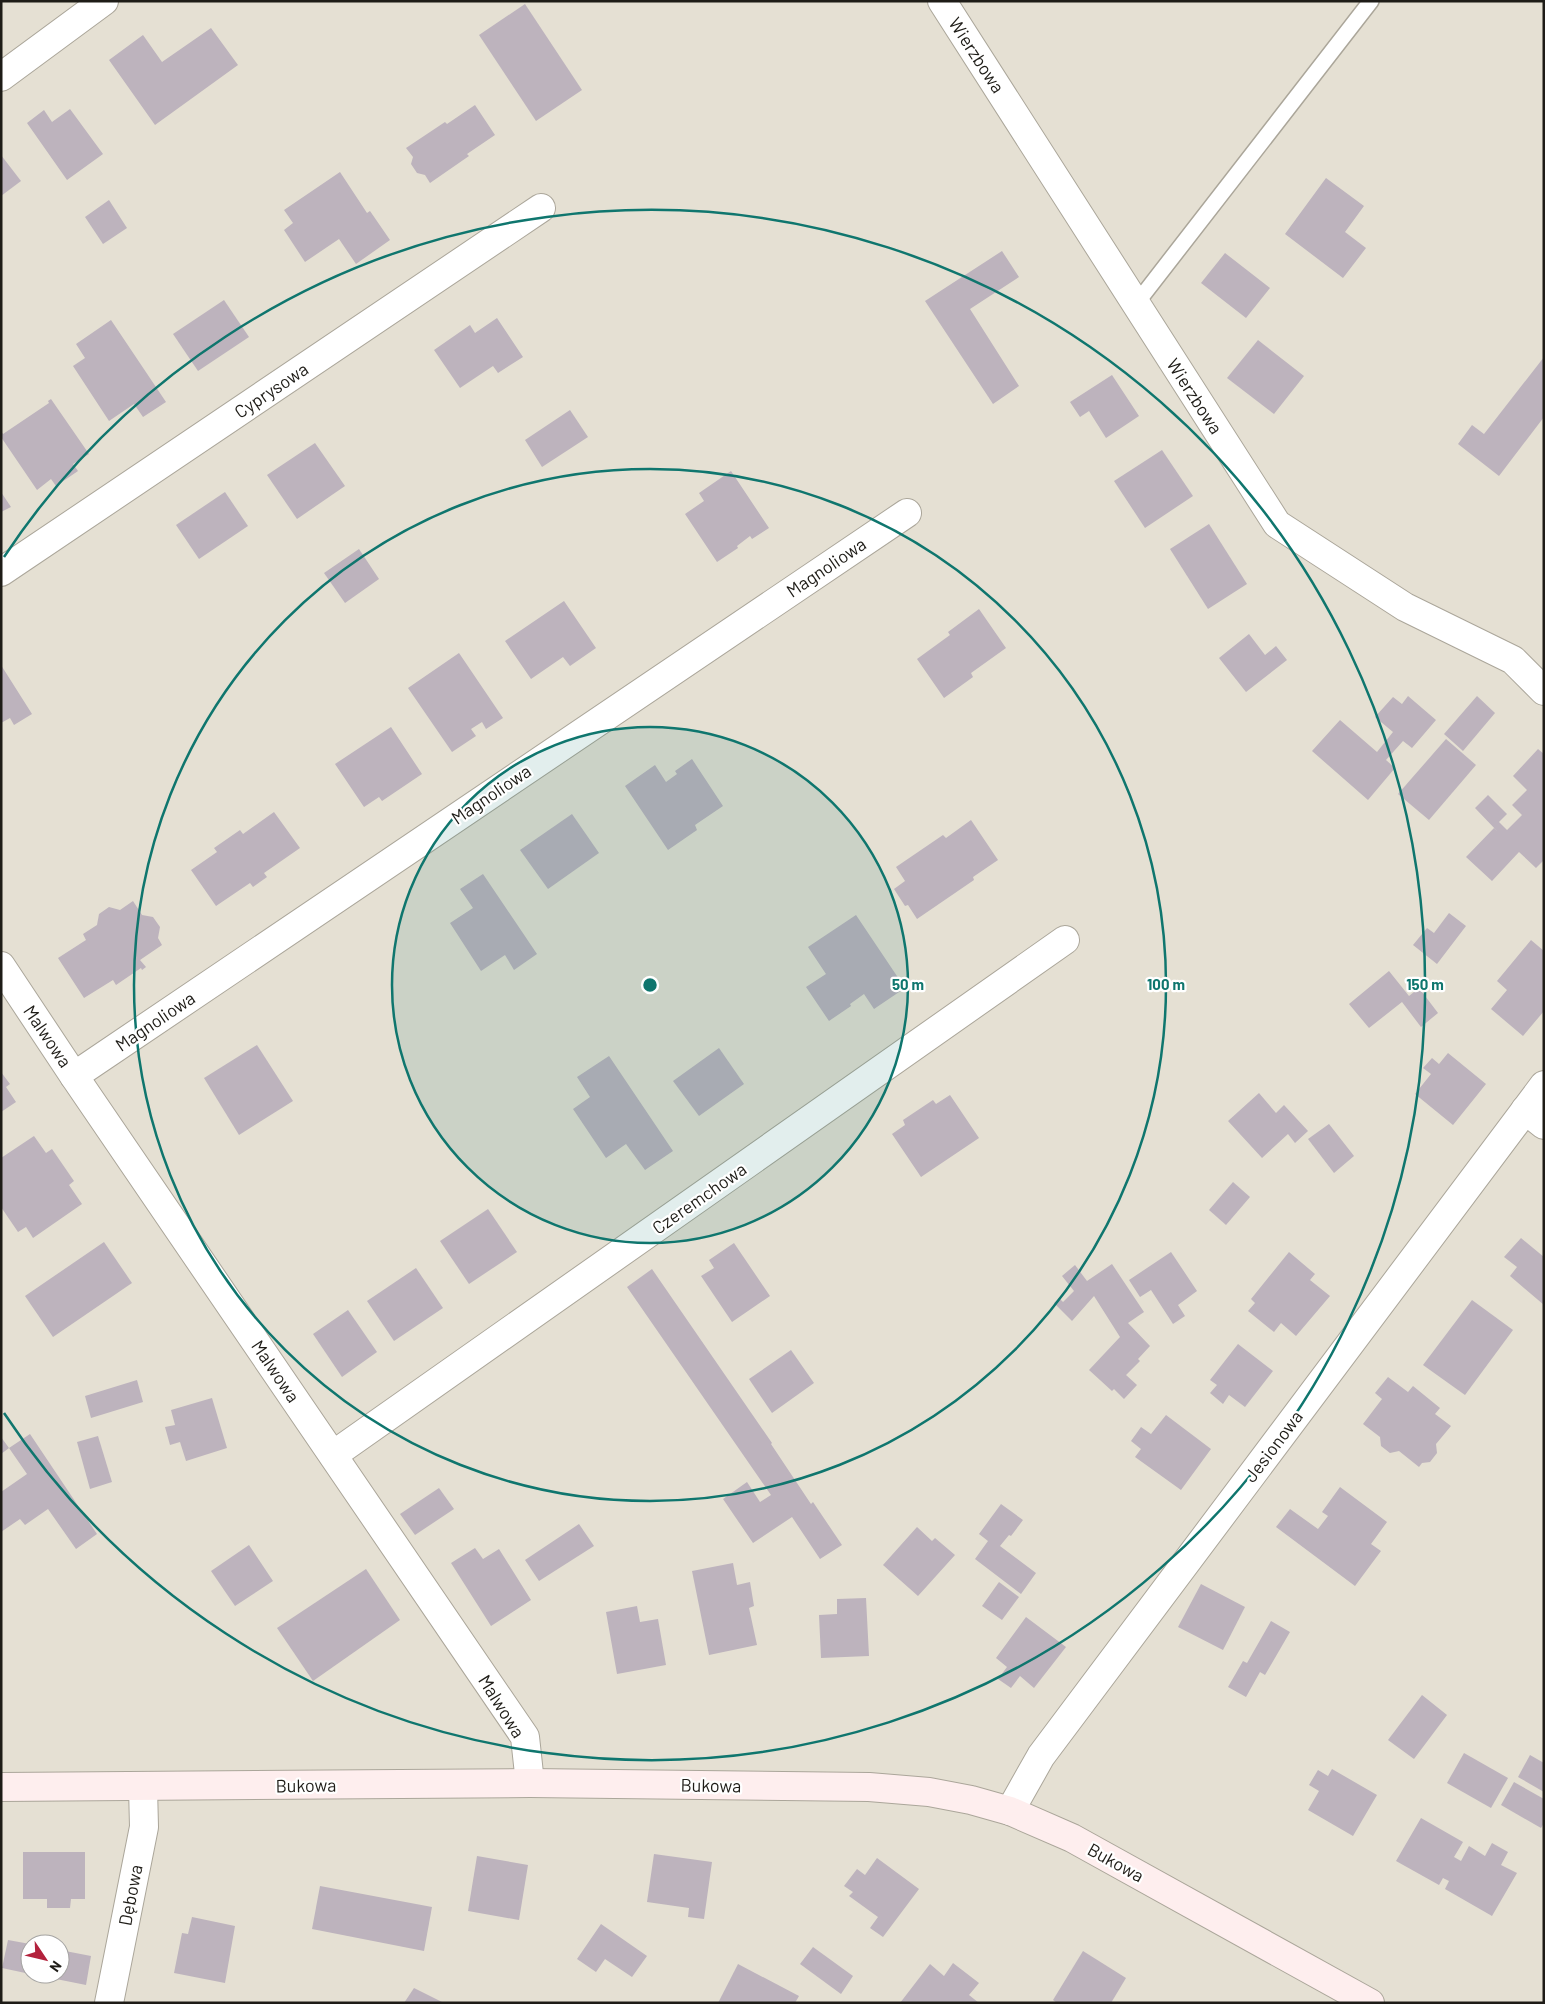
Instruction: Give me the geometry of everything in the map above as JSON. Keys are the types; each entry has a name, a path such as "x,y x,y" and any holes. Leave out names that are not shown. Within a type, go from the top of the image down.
{"main road":[{"name":"Bukowa","path":"1,1787 530,1783 869,1787 929,1792 971,1800 1010,1811 1072,1838 1370,2003"}],"street":[{"path":"1,76 104,1"},
{"name":"Wierzbowa","path":"942,1 1277,524 1405,607 1513,660 1544,691"},
{"name":"Cyprysowa","path":"1,572 541,208"},
{"name":"Magnoliowa","path":"74,1076 907,513"},
{"name":"Czeremchowa","path":"333,1455 1065,940"},
{"name":"Malwowa","path":"1,966 74,1076 525,1736 530,1783"},
{"name":"Jesionowa","path":"1010,1811 1041,1756 1534,1117 1544,1085"},
{"name":"Dębowa","path":"109,2003 144,1827 143,1787"}],"lane":[{"path":"1136,304 1372,1"}],"building":[{"path":"525,4 582,90 536,121 479,35"},
{"path":"211,28 238,65 155,125 109,60 143,35 162,62"},
{"path":"475,105 495,135 430,183 425,175 417,173 411,164 413,157 406,148"},
{"path":"70,109 103,154 67,180 27,123 44,110 52,122"},
{"path":"1,155 21,181 1,196"},
{"path":"340,172 367,213 370,211 390,240 356,264 339,239 305,262 284,230 293,223 284,210"},
{"path":"1326,178 1364,206 1345,232 1366,248 1343,278 1285,234"},
{"path":"109,200 127,228 103,244 85,217"},
{"path":"1002,251 1019,277 970,309 1019,386 993,404 925,301"},
{"path":"1225,253 1270,288 1246,318 1201,283"},
{"path":"224,300 249,337 198,371 173,334"},
{"path":"497,318 523,357 498,373 493,366 460,388 434,350 470,325 475,333"},
{"path":"111,320 166,402 143,417 134,404 109,421 73,366 85,358 76,344"},
{"path":"1258,340 1304,376 1274,414 1227,378"},
{"path":"1544,357 1544,417 1499,476 1458,444 1472,425 1484,434"},
{"path":"1112,375 1139,416 1106,438 1089,411 1080,417 1070,402"},
{"path":"51,399 89,454 73,464 78,471 56,486 51,479 37,490 1,437 1,431 3,434 49,403 48,401"},
{"path":"570,410 588,437 542,467 525,440"},
{"path":"315,443 345,486 297,519 267,475"},
{"path":"1162,450 1193,496 1145,528 1114,481"},
{"path":"731,471 769,528 752,539 750,536 737,546 738,548 717,562 685,514 704,501 699,493"},
{"path":"1,492 11,507 1,512"},
{"path":"225,492 248,526 199,559 176,525"},
{"path":"1209,524 1247,584 1208,609 1170,549"},
{"path":"359,549 379,579 345,603 324,573"},
{"path":"564,601 596,648 570,666 563,657 531,679 505,641"},
{"path":"979,609 1006,648 971,673 973,677 944,698 917,659 950,635 948,632"},
{"path":"1249,634 1265,655 1276,646 1287,660 1246,692 1219,658"},
{"path":"459,653 503,718 486,729 482,722 471,729 476,736 452,752 408,688"},
{"path":"1,665 32,714 14,725 10,718 1,723"},
{"path":"1408,696 1436,720 1412,748 1403,741 1386,760 1395,768 1368,800 1312,751 1340,720 1377,752 1393,732 1375,717 1393,697 1402,704"},
{"path":"1477,696 1495,713 1463,751 1444,734"},
{"path":"391,727 422,774 382,801 379,797 364,807 335,764"},
{"path":"1446,739 1476,765 1429,820 1398,794"},
{"path":"1538,749 1544,754 1544,860 1536,868 1519,852 1492,881 1466,857 1494,828 1498,832 1475,808 1488,795 1507,814 1499,822 1507,830 1522,815 1512,805 1527,790 1513,776"},
{"path":"692,759 723,806 695,825 697,830 668,850 625,786 655,765 666,782 677,774 675,771"},
{"path":"274,812 300,848 264,873 267,877 253,887 250,883 216,906 191,870 217,852 214,848 240,830 243,834"},
{"path":"572,814 599,853 548,889 520,850"},
{"path":"971,820 998,860 973,877 974,880 917,919 908,905 905,906 894,889 905,881 896,867 943,835 946,838"},
{"path":"483,874 537,954 514,970 505,955 481,971 450,923 473,908 460,889"},
{"path":"133,901 142,915 153,917 160,927 158,938 162,945 140,960 146,967 142,970 141,968 116,985 113,980 84,998 58,958 86,940 83,934 97,925 99,914 109,907 120,910"},
{"path":"1449,913 1466,926 1437,964 1413,945 1427,928 1434,933"},
{"path":"856,915 905,988 874,1009 864,994 850,1004 851,1006 829,1021 806,987 826,974 808,947"},
{"path":"1531,940 1544,951 1544,1011 1523,1036 1491,1009 1507,990 1497,981"},
{"path":"1389,971 1409,996 1419,988 1438,1013 1421,1027 1402,1002 1369,1028 1349,1004"},
{"path":"257,1045 293,1101 239,1135 204,1078"},
{"path":"719,1048 744,1084 699,1116 673,1081"},
{"path":"1448,1053 1486,1084 1453,1125 1415,1094 1431,1074 1423,1068 1432,1058 1439,1064"},
{"path":"609,1056 673,1151 645,1170 626,1144 606,1158 573,1109 590,1097 577,1077"},
{"path":"1,1072 10,1084 6,1087 16,1102 1,1112"},
{"path":"1259,1093 1276,1113 1284,1105 1308,1131 1295,1143 1288,1134 1262,1158 1228,1121"},
{"path":"950,1095 979,1138 921,1177 892,1134 905,1125 903,1120 933,1100 936,1104"},
{"path":"1329,1124 1354,1156 1334,1173 1308,1139"},
{"path":"34,1136 46,1153 52,1149 74,1181 69,1185 82,1204 33,1238 26,1227 18,1232 1,1207 1,1158"},
{"path":"1233,1182 1250,1197 1226,1225 1209,1210"},
{"path":"488,1209 517,1252 469,1284 440,1241"},
{"path":"1521,1238 1544,1257 1544,1305 1510,1276 1517,1267 1504,1257"},
{"path":"104,1242 132,1283 53,1337 25,1296"},
{"path":"734,1243 770,1296 732,1322 701,1276 714,1268 709,1260"},
{"path":"1171,1252 1197,1291 1178,1305 1185,1316 1173,1324 1151,1290 1140,1297 1129,1280"},
{"path":"1289,1252 1315,1274 1310,1280 1330,1296 1296,1336 1281,1323 1274,1332 1248,1311 1255,1303 1251,1299"},
{"path":"1112,1264 1144,1312 1128,1323 1150,1346 1138,1359 1140,1361 1126,1375 1137,1385 1124,1399 1089,1370 1120,1337 1094,1296 1072,1321 1054,1303 1059,1298 1063,1302 1074,1291 1062,1276 1075,1265 1087,1281"},
{"path":"416,1268 443,1308 394,1341 367,1301"},
{"path":"652,1269 772,1443 811,1504 813,1502 842,1545 820,1559 792,1517 753,1543 723,1499 747,1482 760,1502 771,1495 627,1287"},
{"path":"1472,1300 1513,1330 1465,1395 1423,1365"},
{"path":"348,1310 377,1352 342,1377 313,1334"},
{"path":"1238,1344 1273,1371 1245,1407 1229,1395 1223,1404 1210,1393 1217,1385 1210,1380"},
{"path":"791,1350 814,1383 772,1413 749,1379"},
{"path":"1388,1377 1408,1392 1413,1386 1440,1408 1435,1414 1451,1426 1436,1444 1437,1453 1430,1462 1422,1463 1419,1467 1399,1451 1390,1453 1381,1446 1380,1437 1363,1424 1382,1399 1375,1393"},
{"path":"137,1380 143,1402 91,1418 85,1396"},
{"path":"212,1398 227,1448 186,1461 180,1442 170,1445 165,1427 175,1425 171,1410"},
{"path":"1166,1415 1211,1449 1181,1490 1135,1457 1141,1449 1131,1441 1141,1427 1151,1434"},
{"path":"30,1434 97,1534 76,1549 48,1509 25,1525 20,1519 1,1532 1,1492 27,1474 9,1448"},
{"path":"98,1436 112,1482 90,1489 77,1442"},
{"path":"1,1437 9,1448 1,1454"},
{"path":"1340,1487 1387,1522 1371,1544 1381,1551 1355,1586 1276,1527 1290,1509 1318,1529 1328,1516 1322,1512"},
{"path":"439,1488 454,1509 415,1535 400,1514"},
{"path":"1001,1504 1023,1520 1011,1536 1009,1535 1000,1546 1036,1573 1021,1594 975,1559 988,1541 979,1534"},
{"path":"579,1524 594,1546 539,1581 525,1560"},
{"path":"917,1527 932,1541 935,1538 955,1555 918,1596 883,1565"},
{"path":"249,1545 273,1581 235,1606 211,1571"},
{"path":"475,1548 483,1559 499,1549 531,1600 491,1626 451,1563"},
{"path":"733,1563 737,1585 750,1582 754,1606 749,1608 757,1645 709,1655 692,1571"},
{"path":"366,1569 400,1620 313,1681 277,1628"},
{"path":"999,1582 1019,1597 1002,1620 982,1606"},
{"path":"1201,1584 1245,1607 1223,1650 1178,1627"},
{"path":"866,1598 869,1656 821,1658 819,1615 837,1614 837,1599"},
{"path":"637,1606 640,1622 658,1619 666,1665 617,1674 606,1612"},
{"path":"1026,1617 1066,1647 1034,1688 1020,1676 1011,1688 998,1679 1007,1667 996,1658"},
{"path":"1271,1621 1290,1632 1265,1675 1260,1672 1246,1697 1228,1687 1243,1661 1247,1663"},
{"path":"1422,1695 1447,1715 1414,1759 1388,1740"},
{"path":"1464,1753 1508,1778 1491,1808 1447,1783"},
{"path":"1530,1755 1544,1763 1544,1792 1518,1777"},
{"path":"1332,1769 1377,1795 1353,1836 1308,1810 1319,1791 1309,1785 1318,1770 1328,1776"},
{"path":"1514,1782 1544,1799 1544,1823 1541,1828 1501,1805"},
{"path":"1421,1818 1463,1842 1454,1857 1461,1861 1469,1846 1485,1856 1492,1843 1508,1852 1501,1865 1517,1873 1492,1916 1445,1889 1449,1881 1443,1878 1439,1885 1396,1861"},
{"path":"23,1852 85,1852 85,1899 71,1899 70,1908 47,1908 47,1899 23,1899"},
{"path":"654,1854 712,1862 704,1919 688,1917 689,1908 647,1902"},
{"path":"477,1856 528,1865 519,1920 468,1911"},
{"path":"877,1858 919,1889 883,1937 870,1928 878,1917 849,1896 853,1892 844,1886 857,1869 865,1875"},
{"path":"320,1886 432,1907 424,1951 312,1929"},
{"path":"192,1917 235,1926 225,1983 174,1973 182,1933 188,1934"},
{"path":"601,1924 647,1956 632,1977 605,1959 596,1972 577,1959"},
{"path":"8,1940 20,1942 20,1972 2,1968"},
{"path":"813,1947 853,1976 841,1994 800,1964"},
{"path":"1083,1951 1126,1978 1111,2003 1057,2003 1053,2000"},
{"path":"70,1952 91,1956 86,1985 70,1982"},
{"path":"953,1963 979,1983 969,1995 979,2003 900,2003 930,1964 944,1976"},
{"path":"738,1964 799,1996 795,2003 718,2003"},
{"path":"414,1988 444,2003 404,2003"}]}
